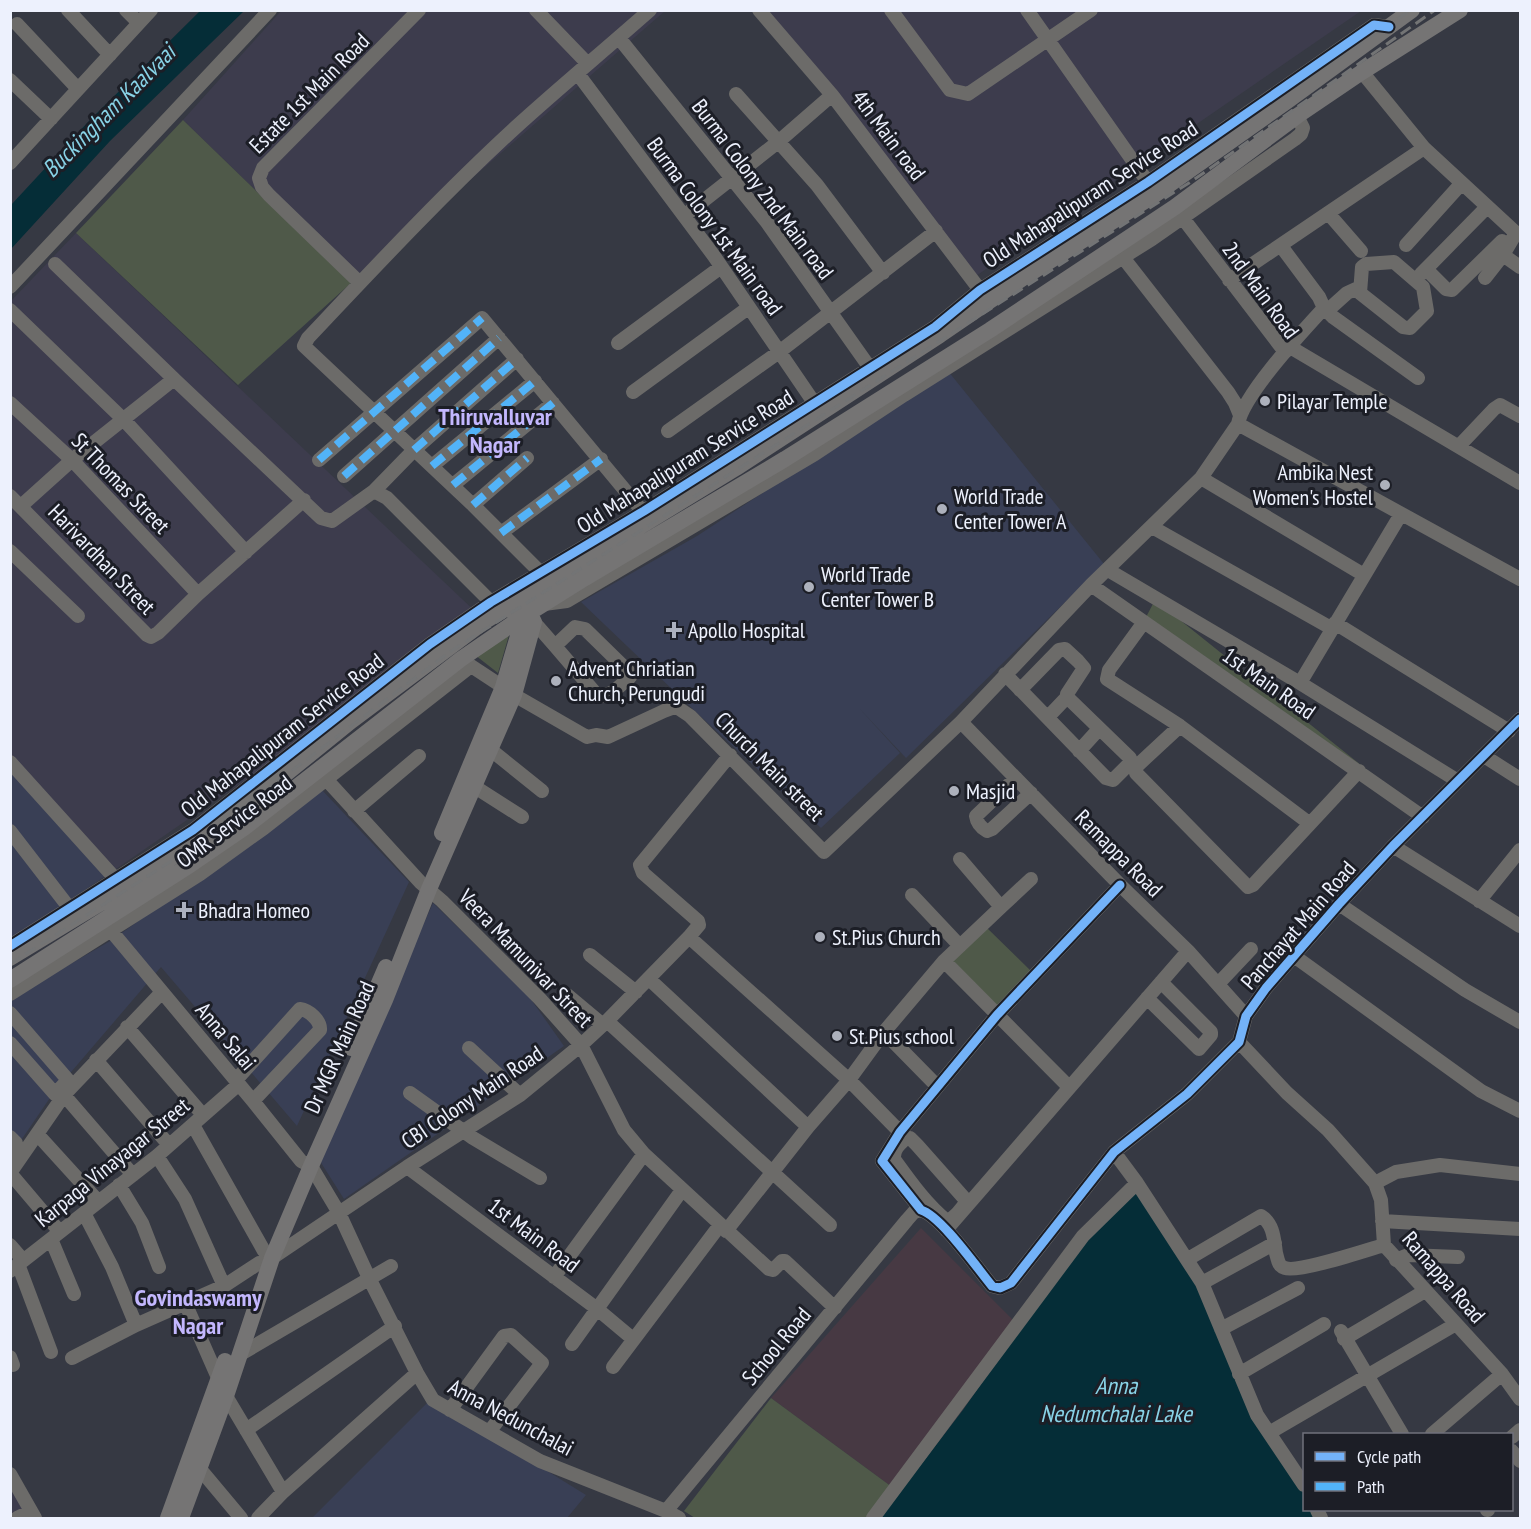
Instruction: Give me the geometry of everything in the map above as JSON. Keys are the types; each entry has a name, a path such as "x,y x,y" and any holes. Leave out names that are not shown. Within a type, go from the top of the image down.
{"main road":[{"path":"10,958 73,913 215,829 482,623 526,610 688,524 785,459 1119,252 1296,116 1460,10"},
{"path":"10,980 106,926 244,828 328,761 466,663 526,610 647,515 736,468 889,368 932,335 1026,276 1152,188 1286,102 1410,11"},
{"path":"889,368 900,387"},
{"name":"Dr MGR Main Road","path":"425,886 491,750 508,691 526,610"},
{"name":"Dr MGR Main Road","path":"181,1518 200,1468 222,1388 265,1257 306,1163 385,1000 425,886 508,691"},
{"name":"Dr MGR Main Road","path":"168,1518 222,1388 239,1355 265,1257"}],"street":[{"path":"68,10 110,55"},
{"path":"126,10 139,23"},
{"path":"12,157 51,119 151,10"},
{"path":"10,287 270,10"},
{"name":"Estate 1st Main Road","path":"360,283 268,195 262,188 259,178 263,168 419,10"},
{"name":"Burma Colony 1st Main road","path":"536,10 583,69 815,404"},
{"path":"540,572 453,485 304,346 308,338 360,283 493,149 650,10"},
{"name":"4th Main road","path":"759,10 832,95 980,290"},
{"path":"891,10 950,90 968,94 1091,10"},
{"path":"1027,10 1152,188"},
{"path":"17,24 78,89"},
{"name":"Burma Colony 2nd Main road","path":"619,38 766,222 870,368"},
{"path":"1362,72 1424,148 1516,233 1502,248 1450,291 1426,269"},
{"path":"10,80 51,119"},
{"path":"736,94 817,185 883,273"},
{"path":"684,216 778,142 832,95"},
{"path":"688,524 815,454 1119,252 1182,217 1301,134 1303,128 1296,116"},
{"path":"1229,280 1424,148"},
{"path":"1406,246 1461,184"},
{"name":"Old Mahapalipuram Service Road","path":"120,884 193,830 430,644 491,602 540,572 647,515 870,368 932,335 980,290 1152,188"},
{"path":"1416,280 1487,207"},
{"path":"1328,213 1361,251"},
{"name":"2nd Main Road","path":"961,722 1090,585 1201,478 1287,350 1229,280 1182,217"},
{"path":"668,431 780,352 936,231"},
{"path":"1281,246 1326,310 1418,378"},
{"path":"1502,248 1521,267"},
{"path":"1485,278 1502,248"},
{"path":"1119,252 1228,392 1235,403 1239,420 1401,514 1518,574"},
{"path":"1394,262 1416,280 1425,291 1427,311 1410,328 1403,327 1361,295 1361,271 1366,264 1394,262"},
{"path":"55,264 321,518 332,521 374,491 414,450 517,359"},
{"path":"618,343 721,267"},
{"path":"1360,287 1347,293 1326,310 1287,350 1521,475"},
{"path":"633,392 748,308"},
{"path":"10,310 124,420 246,552"},
{"path":"319,460 482,318 647,515"},
{"path":"344,476 499,338"},
{"path":"21,506 72,460 174,379"},
{"path":"432,466 535,381"},
{"name":"St Thomas Street","path":"10,403 72,460 198,594"},
{"path":"453,485 553,403"},
{"path":"1462,443 1500,405 1521,416"},
{"path":"1462,443 1521,483"},
{"path":"473,505 527,458"},
{"path":"501,533 601,459"},
{"path":"1201,478 1364,575"},
{"path":"374,491 387,498 491,602"},
{"name":"Harivardhan Street","path":"10,495 147,635 155,636 198,594 304,500"},
{"path":"1300,683 1401,514"},
{"path":"1152,527 1333,626 1509,731"},
{"path":"10,551 78,616"},
{"path":"1108,570 1300,683 1458,782"},
{"name":"1st Main Road","path":"1090,585 1423,817"},
{"path":"526,610 555,646 597,695 602,697 609,695 630,677 629,672 585,629 575,627 555,646"},
{"path":"1144,622 1109,670 1107,679 1180,726 1309,823"},
{"path":"1020,690 1059,650 1065,649 1078,661 1084,669 1067,697 1047,717"},
{"name":"Church Main street","path":"466,663 586,737 596,735 608,737 664,711 678,708 690,716 730,755 824,852 961,722"},
{"name":"OMR Service Road","path":"10,994 106,926 200,874 264,828 466,663"},
{"path":"1005,674 1079,751 1109,780 1113,780 1130,763 1130,758 1067,697"},
{"name":"Panchayat Main Road","path":"920,1202 992,1286 1000,1288 1011,1284 1114,1152 1187,1094 1239,1042 1246,1016 1266,988 1339,904 1393,846 1521,719"},
{"name":"Ramappa Road","path":"961,722 1119,885 1188,951 1246,1016"},
{"path":"1180,726 1138,765 1136,773 1245,886 1252,887 1359,771"},
{"path":"1079,751 1100,729"},
{"path":"491,750 542,791"},
{"path":"730,755 640,865 640,869 698,921 699,925 692,933 849,1080 900,1132"},
{"path":"354,811 419,756"},
{"path":"1484,756 1521,778"},
{"path":"10,762 120,884"},
{"name":"Veera Mamunivar Street","path":"325,778 425,886 540,999 581,1046 624,1130 644,1154 770,1269 774,1269 785,1261 835,1308"},
{"path":"1016,778 976,816 976,821 981,828 987,831 992,829 1031,793"},
{"path":"475,787 522,817"},
{"path":"10,831 73,913 10,946"},
{"path":"1393,846 1521,926"},
{"path":"1479,901 1521,850"},
{"path":"960,859 1001,907"},
{"path":"613,1367 723,1228 772,1174 808,1127 849,1080 884,1032 944,961 1031,879"},
{"path":"920,1202 894,1159 893,1153 906,1138 910,1138 917,1145 966,1202 951,1220 947,1221 920,1202 882,1161 900,1132 997,1015 1119,885"},
{"path":"912,895 960,946"},
{"path":"1339,904 1465,990 1521,1022"},
{"name":"Anna Salai","path":"106,926 306,1163"},
{"name":"CBI Colony Main Road","path":"72,1358 136,1325 186,1305 224,1286 265,1257 339,1213 520,1095 581,1046 692,933"},
{"path":"1218,984 1251,949"},
{"path":"946,1230 1188,951"},
{"path":"590,955 636,992"},
{"path":"1294,956 1481,1091 1521,1111"},
{"path":"944,961 1069,1087"},
{"path":"649,979 808,1127"},
{"path":"1147,998 1199,1049 1211,1032 1161,982"},
{"path":"74,1294 55,1235 10,1173 64,1095 162,992"},
{"path":"567,995 605,1023 830,1225"},
{"name":"Karpaga Vinayagar Street","path":"17,1265 157,1156 238,1082 300,1009 309,1012 318,1022 320,1030 253,1101"},
{"path":"10,1013 68,1080 55,1094 10,1043"},
{"path":"127,1027 198,1120 265,1257"},
{"path":"884,1032 937,1086"},
{"name":"Ramappa Road","path":"1239,1042 1287,1093 1328,1130 1375,1183 1381,1200 1384,1245 1519,1394"},
{"path":"469,1048 520,1095"},
{"path":"96,1060 169,1145"},
{"path":"411,1093 463,1131 540,1178"},
{"path":"64,1095 133,1175"},
{"path":"38,1135 98,1201"},
{"path":"10,1137 16,1143 16,1148 10,1154"},
{"path":"1114,1152 1202,1282 1257,1415 1303,1482"},
{"path":"554,1277 644,1154"},
{"path":"157,1156 184,1199 224,1286"},
{"name":"Anna Nedunchalai","path":"306,1163 339,1213 429,1396 438,1404 540,1461 679,1518"},
{"path":"1375,1183 1396,1172 1440,1165 1521,1174"},
{"name":"1st Main Road","path":"407,1167 596,1308 633,1339"},
{"path":"873,1518 1083,1236 1137,1183"},
{"path":"119,1185 142,1223 159,1267"},
{"path":"572,1344 682,1190"},
{"name":"School Road","path":"666,1511 920,1202"},
{"path":"84,1213 112,1267 136,1325"},
{"path":"1188,1259 1261,1216 1271,1226 1279,1264 1290,1269 1384,1245"},
{"path":"1382,1221 1521,1229"},
{"path":"1202,1282 1275,1243"},
{"path":"10,1245 51,1352"},
{"path":"1396,1260 1408,1255 1458,1257"},
{"path":"239,1355 392,1266"},
{"path":"1221,1329 1298,1288"},
{"path":"1401,1433 1342,1335 1425,1291"},
{"path":"186,1305 222,1388 283,1492"},
{"path":"1239,1374 1324,1324"},
{"path":"1269,1433 1456,1324"},
{"path":"246,1430 395,1326"},
{"path":"450,1410 504,1336 511,1335 542,1363 489,1432"},
{"path":"258,1518 283,1492 417,1372"},
{"path":"1433,1433 1502,1374"},
{"path":"200,1468 241,1518"},
{"path":"10,1474 33,1515 17,1518"}],"shaded area":[{"path":"281,11 665,11 351,283 183,120"},
{"path":"757,11 1361,11 973,278"},
{"path":"76,233 481,617 116,869 11,760 11,301"},
{"path":"948,371 1104,564 906,758 859,708 900,753 821,828 581,602 697,536"},
{"path":"10,760 116,869 11,940 10,940"},
{"path":"321,789 409,882 297,1126 161,967 54,1092 11,1155 11,998 112,940"},
{"path":"433,903 530,998 564,1046 344,1199 318,1158"},
{"path":"921,1228 1015,1322 892,1487 771,1398"},
{"path":"431,1399 586,1495 567,1518 312,1518"},
{"path":"11,1463 30,1518 11,1518"}],"green space":[{"path":"183,120 351,283 238,385 76,233"},
{"path":"1155,600 1422,814 1145,619"},
{"path":"509,635 498,673 475,655"},
{"path":"985,926 1032,972 997,1008 950,961"},
{"path":"771,1398 892,1487 868,1518 695,1518 684,1511"}],"water":[{"name":"Buckingham Kaalvaai","path":"200,11 244,11 110,141 11,249 11,205 88,122"},
{"name":"Anna Nedumchalai Lake","path":"1136,1191 1198,1283 1254,1418 1303,1490 1303,1511 1313,1511 1316,1518 880,1518 963,1410 1066,1262"}],"railway":[{"path":"663,507 1411,10"},
{"path":"10,964 173,860 451,651 1192,181 1435,10"},
{"path":"45,932 301,753"}],"marked path":[{"path":"319,460 482,318"},
{"path":"344,476 499,338"},
{"path":"414,450 517,359"},
{"path":"432,466 535,381"},
{"path":"453,485 553,403"},
{"path":"473,505 527,458"},
{"path":"501,533 601,459"}],"cycle path":[{"path":"10,946 193,830 430,644 491,602 644,511 935,327 980,290 1148,182 1374,25 1389,27"},
{"path":"1120,885 997,1015 900,1132 882,1161 921,1210 929,1214 948,1232 992,1286 1000,1288 1011,1283 1114,1152 1187,1094 1239,1042 1246,1016 1266,988 1339,904 1393,846 1520,719"}],"place":[{"name":"Pilayar Temple","path":"1265,401"},
{"name":"Ambika Nest Women's Hostel","path":"1385,485"},
{"name":"World Trade Center Tower A","path":"942,509"},
{"name":"World Trade Center Tower B","path":"809,587"},
{"name":"Apollo Hospital","path":"674,630"},
{"name":"Advent Chriatian Church, Perungudi","path":"556,681"},
{"name":"Masjid","path":"954,791"},
{"name":"Bhadra Homeo","path":"184,910"},
{"name":"St.Pius Church","path":"820,937"},
{"name":"St.Pius school","path":"837,1036"}],"district":[{"name":"Thiruvalluvar Nagar","path":"495,431"},
{"name":"Govindaswamy Nagar","path":"198,1312"}]}
